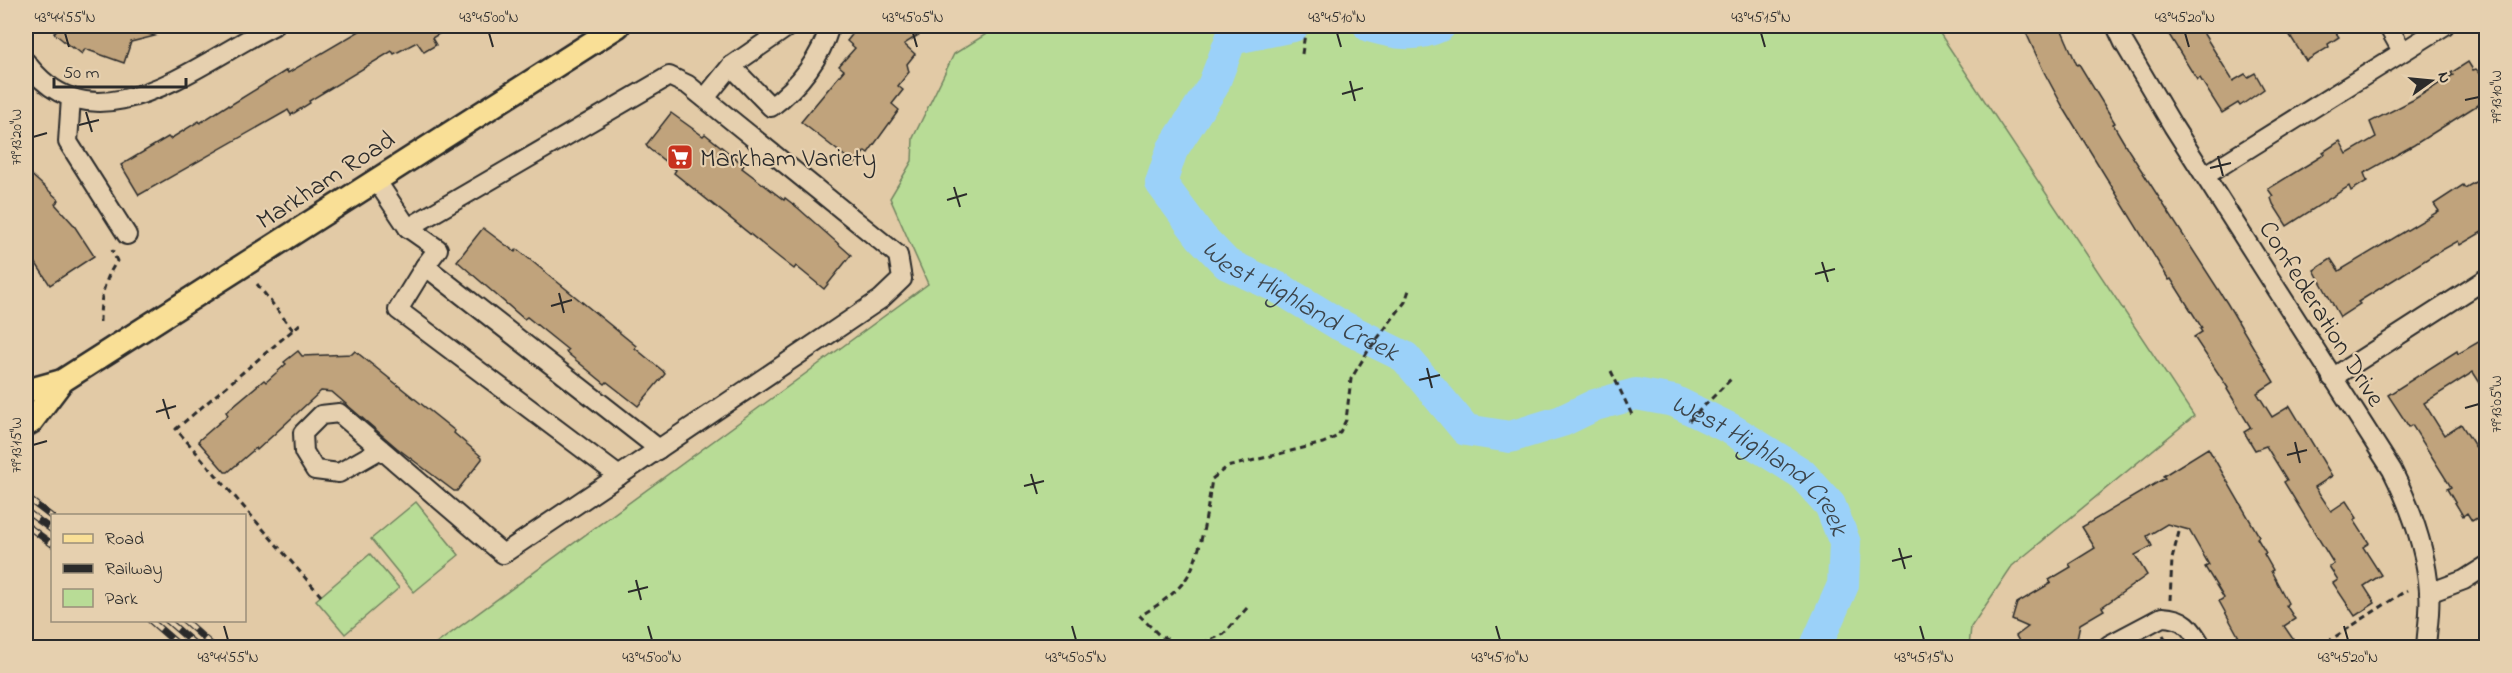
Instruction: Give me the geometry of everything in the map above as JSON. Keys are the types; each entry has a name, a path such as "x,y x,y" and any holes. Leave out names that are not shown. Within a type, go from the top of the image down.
{"main road":[{"name":"Markham Road","path":"26,391 62,381 618,26"},
{"name":"Markham Road","path":"26,425 31,422 62,381"}],"street":[{"path":"705,98 731,66 789,26"},
{"path":"731,66 771,107 807,72 830,26"},
{"name":"Confederation Drive","path":"2116,26 2146,82 2392,470 2404,494 2419,537 2429,593 2426,648"},
{"path":"2388,26 2403,51"},
{"path":"2206,175 2444,26"},
{"path":"26,62 50,87 71,98 87,103 119,100 148,94 268,27"},
{"path":"381,449 503,554 881,299 902,279 898,255 705,98 688,85 669,76 408,228"},
{"path":"71,98 68,142 127,236"},
{"path":"376,180 408,228 438,249 398,310 619,476"},
{"path":"425,266 659,448"},
{"path":"2332,378 2487,279"},
{"path":"2429,593 2464,580 2487,566"},
{"path":"2110,648 2109,645 2162,616 2171,617 2189,625 2202,648"}],"path":[{"path":"1302,54 1306,26"},
{"path":"100,322 100,302 107,275 117,261 112,250"},
{"path":"257,284 293,330"},
{"path":"1247,608 1224,634 1205,642 1180,645 1159,635 1140,616 1165,600 1189,574 1206,523 1212,479 1227,467 1323,443 1338,436 1346,420 1351,379 1368,351 1405,302 1410,287"},
{"path":"300,324 176,429 321,596"},
{"path":"1611,371 1633,417"},
{"path":"1689,421 1732,378"},
{"path":"2171,617 2169,594 2172,559 2180,532"},
{"path":"2318,648 2407,590"}],"green space":[{"path":"999,26 1935,26 2194,416 2012,566 1971,627 1969,647 432,647 928,284 890,198 912,161 913,138 954,54"},
{"path":"416,502 459,555 414,592 371,539"},
{"path":"370,554 399,588 345,634 316,600"}],"building":[{"path":"60,26 125,26 155,36 131,42 124,63 85,49 82,54 54,33"},
{"path":"368,26 452,26 432,38 436,45 424,52 417,42 394,54 392,51 309,101 310,103 291,115 288,110 139,195 121,165 168,137 170,139 199,121 200,123 287,70 288,73"},
{"path":"859,26 933,26 904,44 915,54 907,64 909,72 898,86 903,90 892,104 899,110 868,153 865,151 855,164 801,122 844,70 839,66 855,48 847,41"},
{"path":"2023,26 2060,26 2077,65 2079,64 2115,123 2113,124 2129,151 2227,303 2274,382 2257,393 2272,417 2290,406 2332,476 2315,487 2331,511 2346,501 2357,518 2354,520 2369,543 2363,547 2381,575 2364,586 2375,603 2355,616 2333,583 2338,580 2329,566 2334,564 2284,482 2287,480 2266,446 2255,450 2244,432 2251,428 2194,337 2202,332 2200,329 2202,328 2171,279 2169,280 2063,107"},
{"path":"2180,26 2199,26 2233,81 2245,74 2248,77 2255,73 2264,89 2240,106 2238,103 2222,113 2200,78 2197,80 2168,33"},
{"path":"2284,26 2331,26 2339,37 2328,44 2329,47 2306,61"},
{"path":"2468,62 2487,83 2487,99 2364,173 2367,181 2351,191 2349,186 2287,226 2273,204 2271,198 2273,196 2268,189 2325,154 2323,152 2340,141 2347,154 2376,137 2370,122 2413,100 2453,75 2451,73"},
{"path":"671,113 703,136 705,134 744,165 742,168 798,208 851,255 824,289 796,266 794,269 781,259 674,173 676,170 648,148 646,145"},
{"path":"26,170 59,200 55,204 73,224 94,256 50,285 26,248"},
{"path":"2487,175 2487,229 2460,245 2458,241 2435,254 2358,302 2360,304 2340,317 2314,270 2331,259 2339,271 2439,211 2434,204 2463,185 2465,188"},
{"path":"483,228 515,252 517,249 636,346 635,348 663,371 665,374 638,406 607,382 605,384 566,352 568,350 527,317 524,319 457,261"},
{"path":"2487,337 2487,394 2473,372 2424,403 2444,435 2461,424 2487,465 2487,512 2472,521 2467,513 2463,516 2447,489 2451,487 2412,425 2409,427 2388,395 2457,351 2458,354"},
{"path":"298,351 302,356 352,354 355,351 455,431 454,433 482,459 457,491 454,491 397,448 332,392 321,391 257,450 256,448 228,472 225,472 198,441 228,415 226,412 264,380 266,382 286,364 284,362"},
{"path":"2208,448 2259,536 2257,538 2266,553 2264,554 2273,570 2271,571 2295,619 2284,626 2295,642 2286,648 2245,648 2219,601 2224,598 2205,567 2209,565 2189,530 2167,524 2147,536 2152,546 2135,555 2147,575 2102,607 2104,610 2080,624 2075,648 2023,648 2016,636 2028,627 2012,620 2017,603 2051,583 2049,580 2071,567 2069,564 2095,548 2082,527 2165,478 2163,476"}],"waterway":[{"name":"West Highland Creek","path":"1293,26 1231,39 1213,86 1172,150 1161,183 1201,237 1227,264 1279,288 1340,325 1405,357 1466,430 1510,437 1562,421 1595,405 1636,394 1674,401 1731,429 1801,473 1830,505 1845,543 1843,585 1815,648"},
{"name":"West Highland Creek","path":"1369,26 1404,33 1422,32 1440,26"}],"railway":[{"path":"26,497 51,516"},
{"path":"26,511 51,529"},
{"path":"26,525 51,543"},
{"path":"152,622 182,648"},
{"path":"169,622 199,648"},
{"path":"186,622 215,648"}],"place":[{"name":"Markham Variety","path":"680,157"}]}
